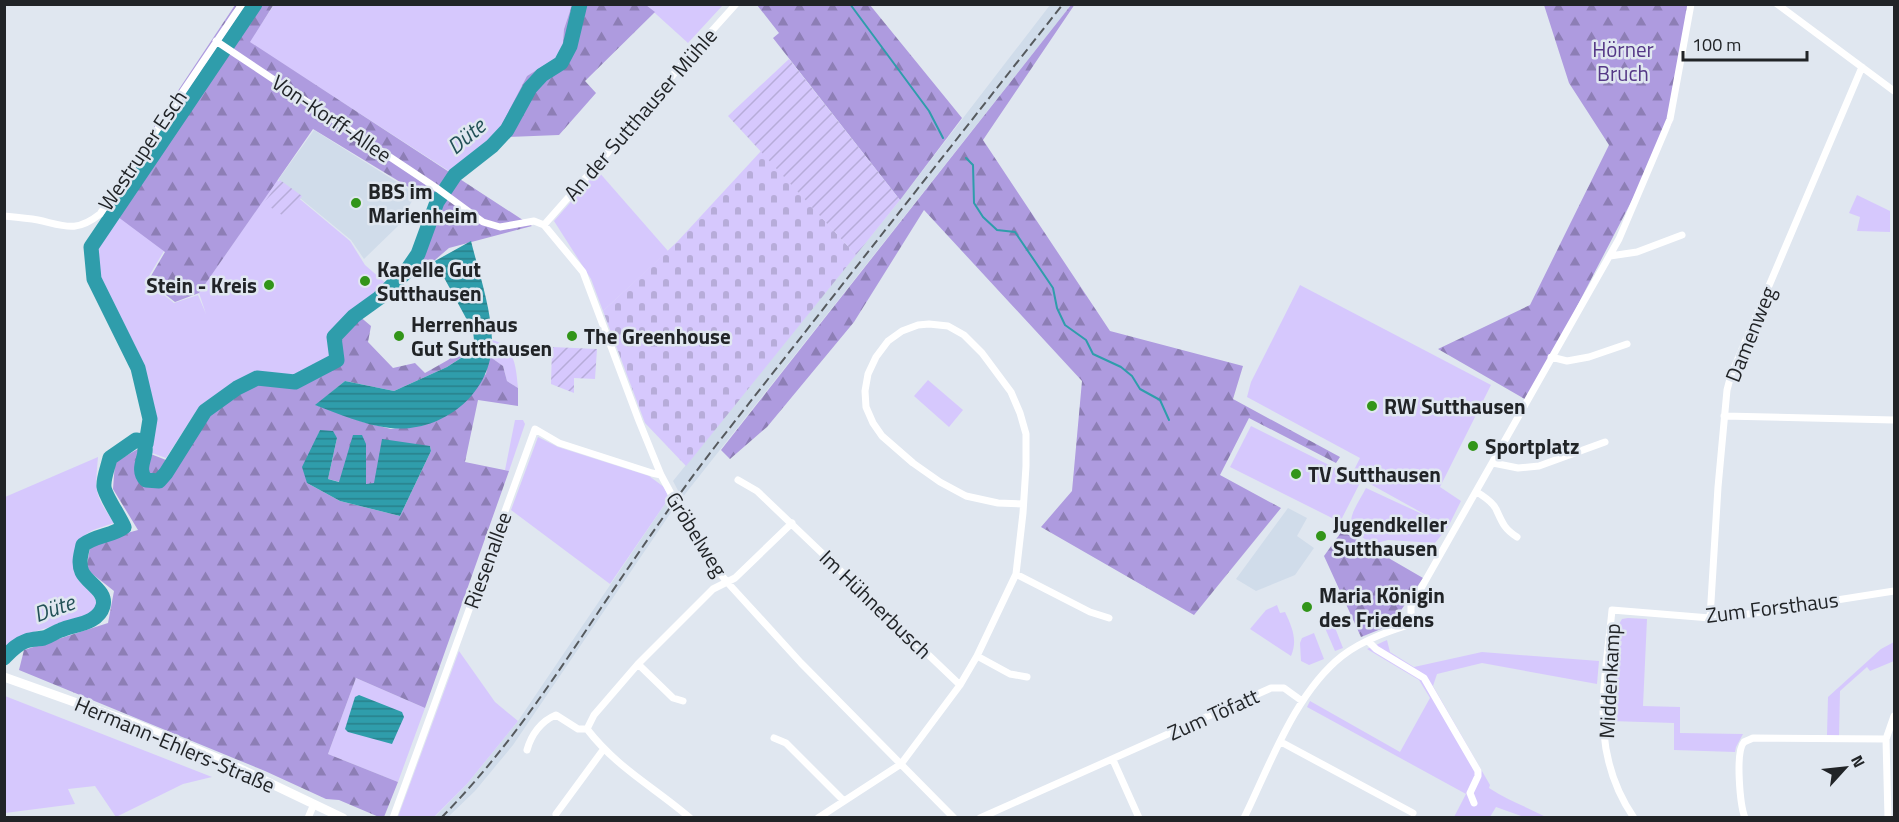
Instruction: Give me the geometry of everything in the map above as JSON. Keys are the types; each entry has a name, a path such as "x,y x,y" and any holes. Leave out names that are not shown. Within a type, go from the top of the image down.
{"street":[{"name":"Westruper Esch","path":"4,216 35,219 73,227 88,224 100,214 219,43 242,4"},
{"name":"An der Sutthauser Mühle","path":"544,225 736,4"},
{"path":"1245,817 1302,701 1329,668 1342,656 1368,641 1415,623 1411,606 1619,239 1670,119 1691,4"},
{"path":"1777,4 1894,91"},
{"name":"Von-Korff-Allee","path":"219,43 450,197 474,217 500,227 534,221 544,225"},
{"name":"Damenweg","path":"1710,618 1727,390 1731,375 1862,67"},
{"name":"Gröbelweg","path":"544,225 574,259 590,286 661,475 702,551 726,582 801,663 954,818"},
{"path":"1610,256 1637,252 1682,235"},
{"path":"818,818 901,764 960,685 977,656 1016,574 1023,504 1026,466 1026,434 1011,392 997,372 963,335 948,326 929,324 902,331 888,342 876,357 868,374 865,391 866,407 882,436 913,463 940,482 966,496 998,503 1023,504"},
{"path":"1551,357 1567,362 1627,344"},
{"path":"1725,416 1894,420"},
{"name":"Riesenallee","path":"393,818 535,429 559,443 661,475"},
{"path":"1493,463 1518,468 1539,466 1605,442"},
{"name":"Im Hühnerbusch","path":"738,480 758,491 960,685"},
{"path":"1477,492 1488,499 1495,508 1500,522 1508,532 1517,537"},
{"path":"587,729 594,715 638,664 713,589 735,578 792,523"},
{"path":"1016,574 1089,612 1109,618"},
{"name":"Zum Forsthaus","path":"1612,610 1710,618 1746,615 1894,591"},
{"name":"Middenkamp","path":"1612,610 1605,689 1604,740 1608,764 1616,785 1634,818"},
{"path":"1368,641 1376,649 1424,678 1478,771 1470,794 1474,802"},
{"path":"977,656 1010,674 1027,677"},
{"path":"638,664 673,698 683,701"},
{"name":"Hermann-Ehlers-Straße","path":"7,678 133,723 226,762 343,818"},
{"name":"Zum Töfatt","path":"980,818 1271,688 1284,688 1302,701"},
{"path":"527,750 529,740 546,719 556,715 578,729 587,729"},
{"path":"1888,818 1886,739 1894,716"},
{"path":"587,729 603,750 639,781 662,795 690,818"},
{"path":"774,738 786,742 844,801"},
{"path":"1745,818 1739,793 1741,749 1745,742 1753,738 1886,739"},
{"path":"1281,742 1413,813"},
{"path":"556,814 603,750"},
{"path":"1113,760 1139,818"},
{"path":"308,818 314,804"}],"shaded area":[{"path":"1050,5 1071,5 682,498 673,481 900,200"},
{"path":"314,130 416,194 398,226 364,259 351,240 278,180"},
{"path":"669,498 674,508 513,745 475,791 448,817 434,818 467,784 518,721"},
{"path":"1288,508 1307,518 1297,536 1314,548 1295,575 1256,591 1236,579"}],"green space":[{"path":"274,4 250,42 532,226 449,248 414,278 404,271 433,202 313,129 199,293 175,302 148,281 165,252 102,205 235,5"},
{"path":"1075,4 983,140 1110,331 1243,366 1233,399 1340,457 1336,463 1249,418 1220,475 1281,508 1194,615 1041,527 1072,491 1082,381 924,210 854,322 767,427 730,459 721,450 1071,5"},
{"path":"274,5 572,5 564,29 562,54 527,76 492,146 455,175 249,42"},
{"path":"572,5 646,5 655,12 585,81 596,93 559,135 507,137 501,126 527,76 562,54 564,29"},
{"path":"646,5 723,5 688,43"},
{"path":"757,5 870,5 962,118 900,200 773,38 779,33"},
{"name":"Hörner Bruch","path":"1544,5 1694,5 1686,14 1672,123 1528,401 1438,349 1530,305 1609,145 1569,83"},
{"path":"789,59 900,200 856,255 728,116"},
{"path":"761,151 856,255 686,466 645,423 603,311 677,242"},
{"path":"598,171 668,251 603,311 591,279 554,221"},
{"path":"277,180 350,241 365,265 389,286 378,297 353,314 332,336 335,359 295,379 257,376 236,386 234,383 199,407 166,458 152,453 157,417 144,365 99,277 98,247 120,216 164,251 146,281 174,303 198,295 206,314 199,293"},
{"path":"280,180 302,196 288,219 264,203"},
{"path":"1857,195 1890,211 1890,232 1857,231 1860,217 1849,213"},
{"name":"RW Sutthausen","path":"1300,285 1491,385 1440,487 1461,501 1448,527 1435,543 1388,540 1373,544 1352,531 1352,514 1366,488 1435,520 1352,474 1360,458 1247,397 1251,382"},
{"path":"358,315 371,326 368,342 393,368 415,363 425,373 448,360 475,339 475,349 447,367 394,391 345,381 316,405 363,422 391,429 424,425 486,374 489,356 503,366 507,381 518,388 518,406 478,400 465,462 509,471 425,708 356,678 328,754 398,782 384,817 339,800 326,799 265,771 19,670 24,650 108,623 114,591 86,569 91,543 138,530 113,489 115,462 138,449 166,460 198,422 237,392 258,380 295,383 338,361 336,336","holes":["320,430 337,438 328,479 340,482 366,444 366,484 374,484 430,446 431,451 400,516 340,501 307,483 312,450"]},
{"path":"492,340 500,343 510,352 515,365 518,388 507,381 503,366 489,356"},
{"path":"552,347 597,349 595,379 574,378 574,393 551,384"},
{"path":"928,380 963,410 949,427 914,396"},
{"path":"515,420 523,420 525,424 509,471 505,470"},
{"name":"TV Sutthausen","path":"1251,426 1361,481 1340,522 1230,467"},
{"path":"538,437 558,447 649,476 664,487 669,498 610,584 511,510"},
{"path":"98,457 97,492 114,523 85,535 73,564 76,576 91,592 97,606 90,614 18,637 5,650 5,497"},
{"path":"1342,531 1423,578 1391,625 1361,637 1324,556"},
{"path":"1277,605 1280,613 1285,612 1292,628 1294,644 1291,656 1250,629 1266,610"},
{"path":"1622,619 1647,619 1643,706 1680,707 1680,733 1743,734 1735,752 1674,750 1674,723 1611,721 1619,624"},
{"path":"1334,625 1343,648 1335,651 1325,628"},
{"path":"1314,633 1324,659 1309,665 1301,661 1300,643 1302,638"},
{"path":"1387,640 1390,652 1414,667 1482,652 1599,661 1597,684 1482,663 1437,674 1433,686 1490,785 1489,788 1546,817 1524,817 1496,807 1490,817 1454,817 1466,794 1307,707 1310,701 1400,752 1430,698 1419,680 1367,649"},
{"path":"1894,642 1894,661 1870,671 1867,667 1840,691 1839,736 1827,735 1828,697 1881,649"},
{"path":"459,651 495,702 518,721 467,784 434,817 398,817"},
{"path":"356,678 425,708 398,782 328,754"},
{"path":"5,696 212,777 183,784 116,817 95,786 68,789 75,804 5,813"}],"water":[{"path":"471,241 487,303 492,340 490,360 484,377 474,393 445,417 409,428 390,428 371,424 315,405 345,381 394,391 447,367 475,349 473,331 435,261"},
{"path":"320,430 333,431 337,438 328,479 339,482 353,435 362,435 366,444 366,484 374,483 382,439 430,446 431,451 400,516 340,501 307,483 302,467"},
{"path":"359,695 402,712 404,717 392,744 348,732 345,729 355,697"}],"waterway":[{"name":"Düte","path":"146,444 150,419 138,368 94,279 91,247 255,4"},
{"name":"Düte","path":"4,658 23,642 44,638 91,620 100,612 103,606 102,596 85,576 80,562 83,545 124,527 104,487 110,458 136,440 143,441 145,446 143,475 146,480 159,481 205,411 237,388 257,378 295,382 337,360 334,337 354,316 379,298 405,273 418,254 437,202 455,175 492,146 507,130 530,88 542,75 561,63 570,46 580,4"},
{"path":"850,4 929,111 943,138"},
{"path":"966,158 973,165 974,203 983,217 997,230 1015,232 1053,288 1057,308 1065,325 1086,340 1093,354 1121,367 1132,376 1140,389 1160,400 1169,420"}],"railway":[{"path":"441,818 507,743 717,444 1063,4"}],"place":[{"name":"BBS im Marienheim","path":"356,203"},
{"name":"Kapelle Gut Sutthausen","path":"365,281"},
{"name":"Stein - Kreis","path":"269,285"},
{"name":"Herrenhaus Gut Sutthausen","path":"399,336"},
{"name":"The Greenhouse","path":"572,336"},
{"name":"RW Sutthausen","path":"1372,406"},
{"name":"Sportplatz","path":"1473,446"},
{"name":"TV Sutthausen","path":"1296,474"},
{"name":"Jugendkeller Sutthausen","path":"1321,536"},
{"name":"Maria Königin des Friedens","path":"1307,607"}]}
